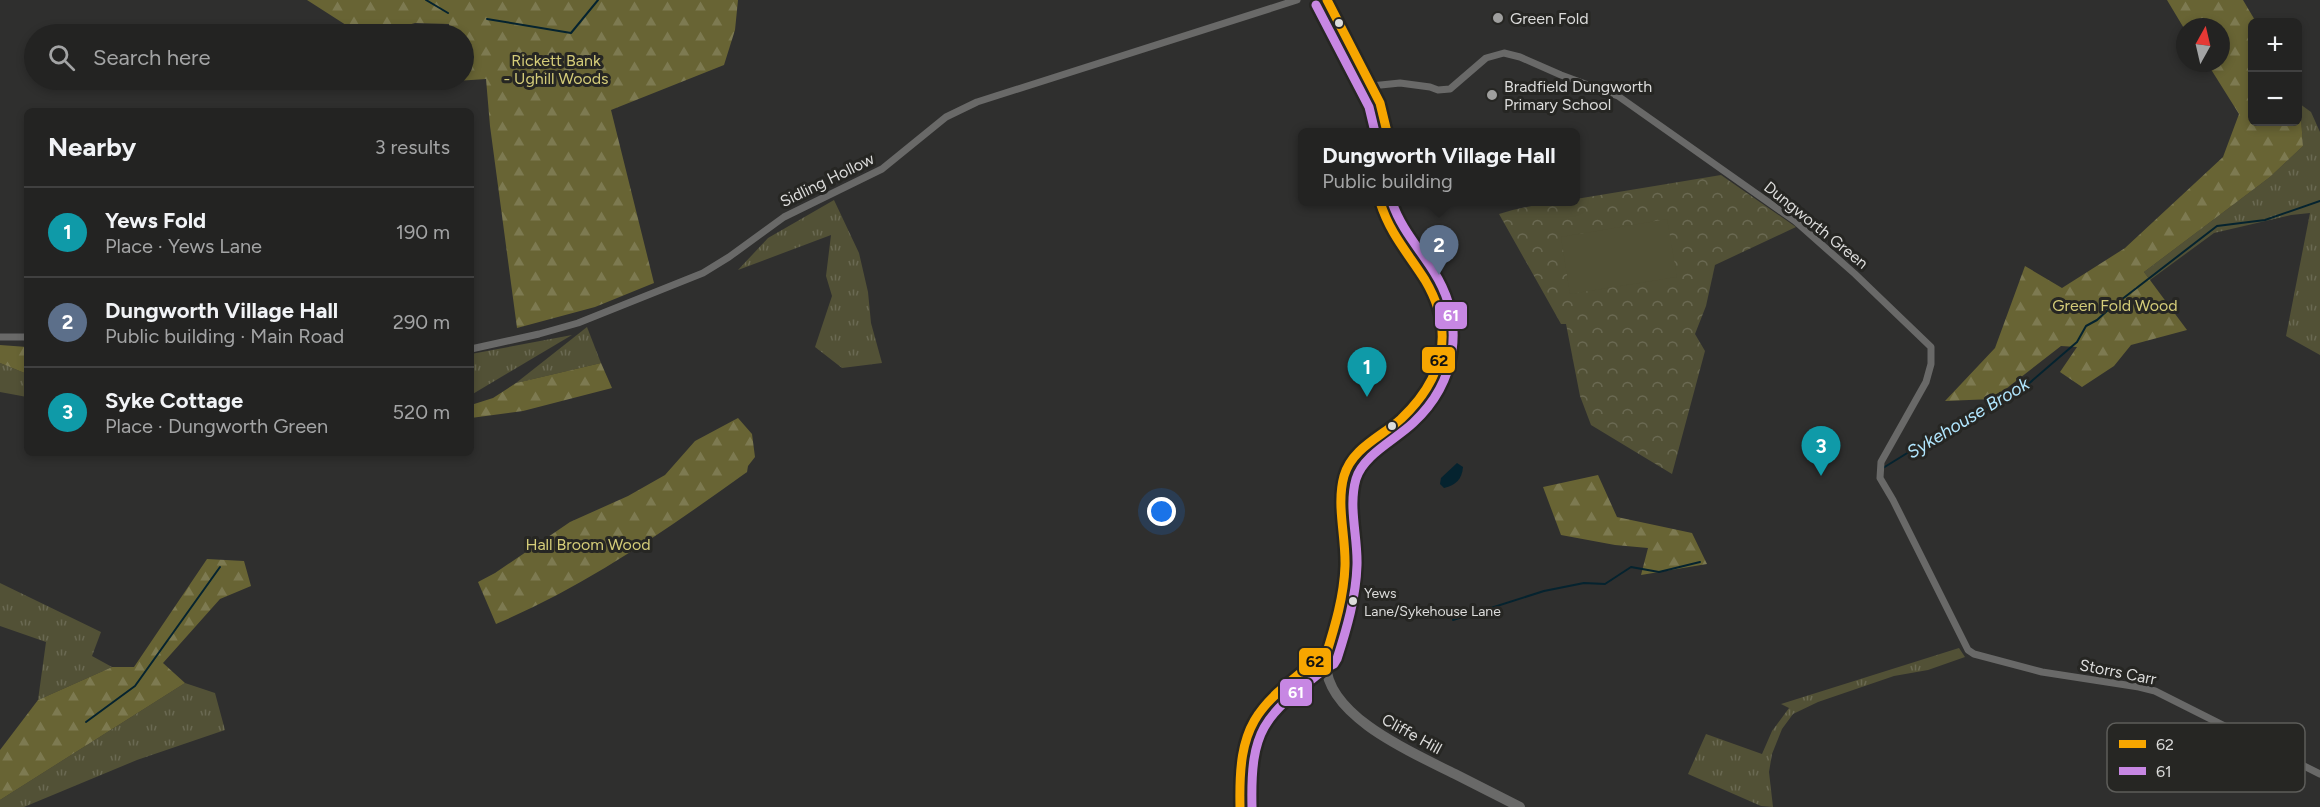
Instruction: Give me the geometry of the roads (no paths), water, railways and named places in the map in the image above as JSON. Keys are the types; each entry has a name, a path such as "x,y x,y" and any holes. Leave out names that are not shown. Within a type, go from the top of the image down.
{"main road":[{"path":"1326,0 1380,103 1387,128"},
{"path":"1326,655 1337,617 1345,566 1341,497 1348,464 1359,451 1418,403 1429,388 1437,371 1442,348 1442,320 1434,296 1423,274 1389,230 1382,206"},
{"name":"Cliffe Hill","path":"1326,655 1326,669 1334,690 1349,710 1365,724 1402,748 1520,807"}],"street":[{"name":"Sidling Hollow","path":"474,348 578,323 703,273 729,258 784,217 882,169 946,117 977,102 1297,0"},
{"name":"Dungworth Green","path":"1371,86 1411,84 1443,91 1450,89 1486,58 1504,53 1520,57 1618,96 1795,221 1925,340 1931,347 1932,353 1926,382 1885,454 1880,478 1968,650"},
{"path":"0,337 24,337"},
{"name":"Storrs Carr","path":"1968,650 1974,654 2033,669 2155,691 2219,723"},
{"path":"1240,807 1241,762 1253,719 1285,686 1320,657 1326,655"},
{"name":"Storrs Carr","path":"2305,766 2320,774"}],"water":[{"path":"1457,463 1463,467 1460,478 1444,488 1440,484 1441,478"}],"waterway":[{"path":"426,0 448,13"},
{"path":"487,19 571,33 598,0"},
{"name":"Sykehouse Brook","path":"1883,468 1964,418 1993,407 2019,392 2077,342 2086,326 2097,320 2217,226 2265,220 2320,201"},
{"name":"Sykehouse Brook","path":"1453,620 1544,591 1584,583 1605,584 1631,567 1659,572 1700,562"},
{"path":"86,722 135,686 220,567"}],"place":[{"name":"Green Fold","path":"1498,18"},
{"name":"Bradfield Dungworth Primary School","path":"1492,95"},
{"name":"Dungworth Village Hall","path":"1439,275"},
{"name":"Yews Fold","path":"1367,397"},
{"name":"Syke Cottage","path":"1821,476"},
{"name":"Yews Lane/Sykehouse Lane","path":"1353,601"}],"park label":[{"name":"Rickett Bank - Ughill Woods","path":"556,69"},
{"name":"Green Fold Wood","path":"2115,305"},
{"name":"Hall Broom Wood","path":"588,544"}]}
